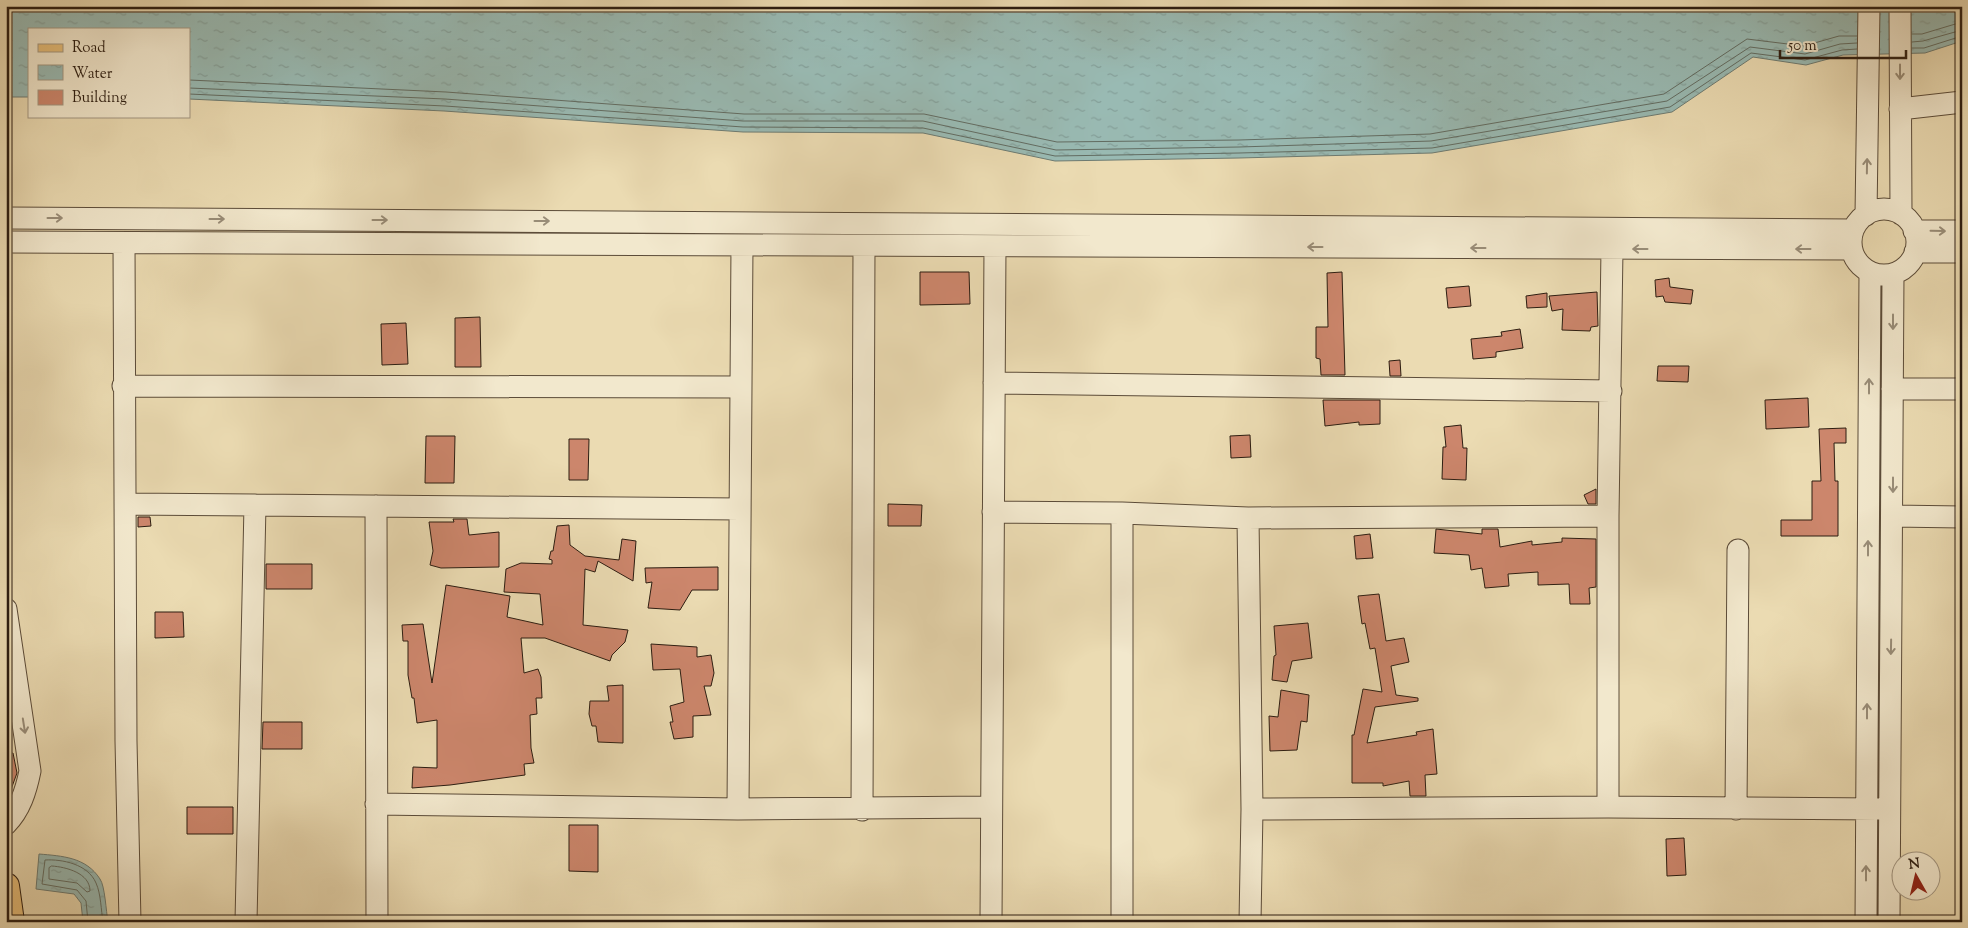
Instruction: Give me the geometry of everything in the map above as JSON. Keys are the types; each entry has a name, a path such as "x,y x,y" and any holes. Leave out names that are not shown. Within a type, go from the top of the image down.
{"main road":[{"path":"6,886 11,922"}],"street":[{"path":"1869,6 1869,108 1857,231 1862,267 1878,274 1893,274 1903,269 1915,252 1914,231 1901,214 1900,6"},
{"path":"1900,109 1962,102"},
{"path":"8,243 1612,248 1857,231 1884,210 1901,214"},
{"path":"6,218 1857,231"},
{"path":"1914,231 1962,232"},
{"path":"124,243 123,386 130,922"},
{"path":"738,809 742,245"},
{"path":"862,810 864,246"},
{"path":"990,922 995,246"},
{"path":"1608,807 1608,516 1612,248"},
{"path":"1915,252 1962,252"},
{"path":"1866,922 1870,272"},
{"path":"1889,922 1893,274"},
{"path":"994,383 1611,392"},
{"path":"123,386 742,387"},
{"path":"1892,389 1962,389"},
{"path":"126,504 740,509"},
{"path":"246,922 255,505"},
{"path":"376,506 377,922"},
{"path":"993,512 1122,513 1248,518 1608,516"},
{"path":"1122,513 1122,922"},
{"path":"1893,516 1962,517"},
{"path":"1248,518 1252,809 1250,922"},
{"path":"1736,809 1738,550"},
{"path":"6,609 30,771 26,790 16,813 6,824"},
{"path":"376,804 862,810 991,808"},
{"path":"1252,809 1608,807 1866,810 1889,808"}],"water":[{"path":"6,6 1962,6 1962,41 1925,53 1843,55 1806,65 1753,57 1672,112 1432,153 1055,161 923,133 743,132 444,111 190,99 190,28 28,28 28,97 6,97"},
{"path":"39,854 73,859 88,866 102,882 108,922 83,922 81,903 74,894 36,889"}],"building":[{"path":"920,272 969,272 970,304 920,305"},
{"path":"1342,272 1345,375 1321,375 1320,359 1316,358 1316,327 1328,327 1327,273"},
{"path":"1669,278 1670,287 1693,290 1691,304 1665,302 1663,296 1656,297 1655,280"},
{"path":"1469,286 1471,306 1448,308 1446,288"},
{"path":"1597,292 1598,326 1591,327 1590,331 1562,330 1563,309 1552,311 1549,296"},
{"path":"1547,293 1547,307 1527,308 1526,296"},
{"path":"480,317 481,367 455,367 455,318"},
{"path":"406,323 408,364 382,365 381,324"},
{"path":"1520,329 1523,348 1496,352 1496,357 1473,359 1471,339 1502,336 1501,332"},
{"path":"1400,360 1401,376 1390,376 1389,361"},
{"path":"1658,366 1689,366 1688,382 1657,381"},
{"path":"1808,398 1809,427 1766,429 1765,400"},
{"path":"1323,400 1380,400 1380,424 1359,425 1359,422 1325,426"},
{"path":"1461,425 1463,448 1467,448 1466,480 1442,479 1443,447 1446,447 1444,427"},
{"path":"1846,428 1846,443 1834,443 1835,481 1838,481 1838,536 1781,536 1781,520 1812,520 1812,481 1821,481 1819,429"},
{"path":"1250,435 1251,457 1231,458 1230,436"},
{"path":"426,436 455,436 454,483 425,483"},
{"path":"569,439 589,439 588,480 569,480"},
{"path":"1596,489 1596,504 1588,504 1584,495"},
{"path":"888,504 922,505 921,526 888,526"},
{"path":"138,517 150,517 151,526 138,527"},
{"path":"453,519 467,519 469,535 499,532 499,567 441,568 430,565 433,551 429,522 454,522"},
{"path":"569,525 570,545 585,556 619,560 622,539 636,541 633,581 598,561 595,572 585,569 583,625 628,630 625,642 612,655 610,661 545,638 521,638 524,673 538,669 541,677 542,698 536,698 537,714 530,715 531,748 534,763 524,764 525,775 412,788 413,767 437,768 437,720 417,723 414,698 412,698 408,675 408,641 403,641 402,625 423,624 432,683 446,585 510,596 507,617 543,625 540,594 504,592 506,569 521,563 552,564 552,560 549,559 551,551 553,551 557,526"},
{"path":"1436,529 1482,534 1482,529 1498,529 1500,547 1532,541 1532,545 1562,542 1562,538 1596,539 1596,587 1589,588 1590,604 1570,604 1569,584 1538,585 1538,572 1508,574 1509,586 1485,588 1482,568 1471,570 1469,555 1434,553"},
{"path":"1370,534 1373,558 1356,559 1354,536"},
{"path":"266,564 312,564 312,589 266,589"},
{"path":"718,567 718,590 692,590 680,610 648,608 652,582 646,583 645,568"},
{"path":"1379,594 1386,641 1404,638 1409,662 1391,666 1396,695 1418,698 1418,701 1375,707 1367,743 1417,735 1416,732 1433,729 1437,774 1425,775 1426,796 1410,796 1409,781 1383,786 1383,783 1352,783 1352,735 1354,735 1363,689 1382,692 1375,648 1370,649 1365,623 1362,624 1358,596"},
{"path":"155,612 183,612 184,637 155,638"},
{"path":"1308,623 1312,658 1292,661 1287,682 1272,680 1274,656 1276,655 1274,626"},
{"path":"651,644 697,647 697,657 711,655 714,673 711,686 704,686 711,715 693,716 693,737 674,739 670,722 673,722 670,706 684,702 680,669 653,670"},
{"path":"623,685 623,743 598,742 596,726 592,726 589,714 590,701 609,701 607,686"},
{"path":"1281,690 1309,695 1307,722 1301,721 1297,750 1270,751 1269,716 1278,717"},
{"path":"263,722 302,722 302,749 262,749"},
{"path":"13,753 17,773 6,803 6,754"},
{"path":"187,807 233,807 233,834 187,834"},
{"path":"569,825 598,825 598,872 569,871"},
{"path":"1684,838 1686,875 1667,876 1666,839"}]}
